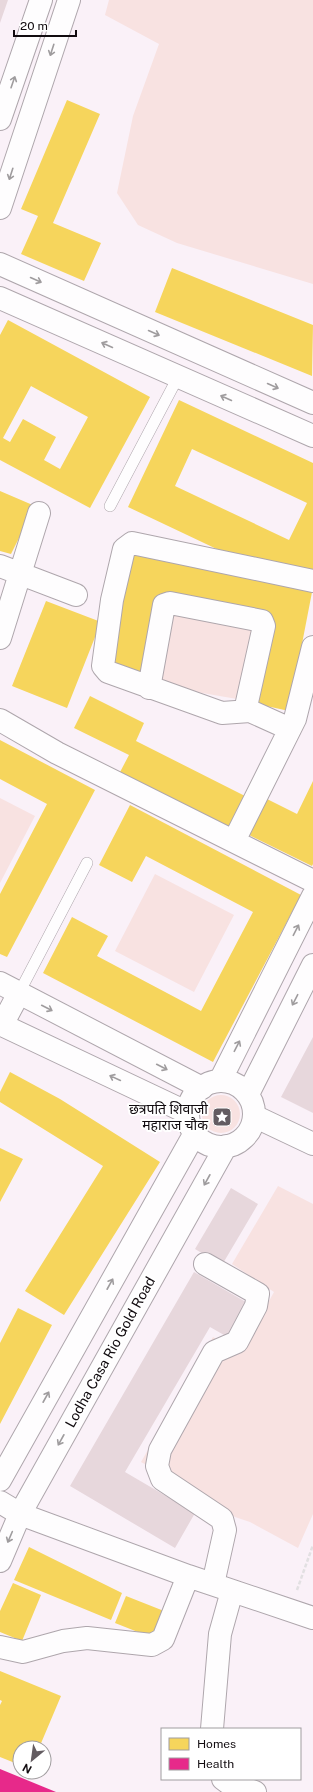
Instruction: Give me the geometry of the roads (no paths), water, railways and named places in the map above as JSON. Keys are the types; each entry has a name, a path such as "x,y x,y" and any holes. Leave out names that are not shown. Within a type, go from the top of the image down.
{"street":[{"path":"0,119 41,0"},
{"path":"0,208 69,0"},
{"path":"0,264 313,404"},
{"path":"0,298 313,436"},
{"path":"0,638 40,513"},
{"path":"290,729 250,711 222,713 108,672 103,666 112,600 124,549 132,542 313,581"},
{"path":"0,566 76,595"},
{"path":"149,688 164,605 170,603 262,621 264,626 245,711"},
{"path":"234,841 295,719 313,647"},
{"path":"0,720 57,753 313,881"},
{"path":"211,1084 313,896"},
{"path":"248,1094 313,965"},
{"path":"0,983 211,1084"},
{"path":"19,993 1,1026 191,1123"},
{"path":"234,1083 248,1094 254,1109 254,1116 250,1131 243,1140 232,1145 211,1145 201,1140 191,1123 190,1101 196,1092 211,1084 234,1083"},
{"path":"254,1116 313,1144"},
{"path":"0,1480 191,1123"},
{"name":"Lodha Casa Rio Gold Road","path":"0,1561 20,1514 226,1146"},
{"path":"205,1264 258,1294 256,1306 237,1342 214,1352 160,1450 157,1466 162,1479 222,1519 226,1530 220,1634 212,1728"},
{"path":"0,1502 20,1514 188,1576 313,1618"},
{"path":"0,1647 23,1652 64,1641 87,1638 152,1645 163,1639 188,1576"},
{"path":"224,1780 255,1792"}],"lane":[{"path":"110,506 178,377"},
{"path":"19,993 87,862"}],"place":[{"name":"छत्रपति शिवाजी महाराज चौक","path":"222,1117"}]}
